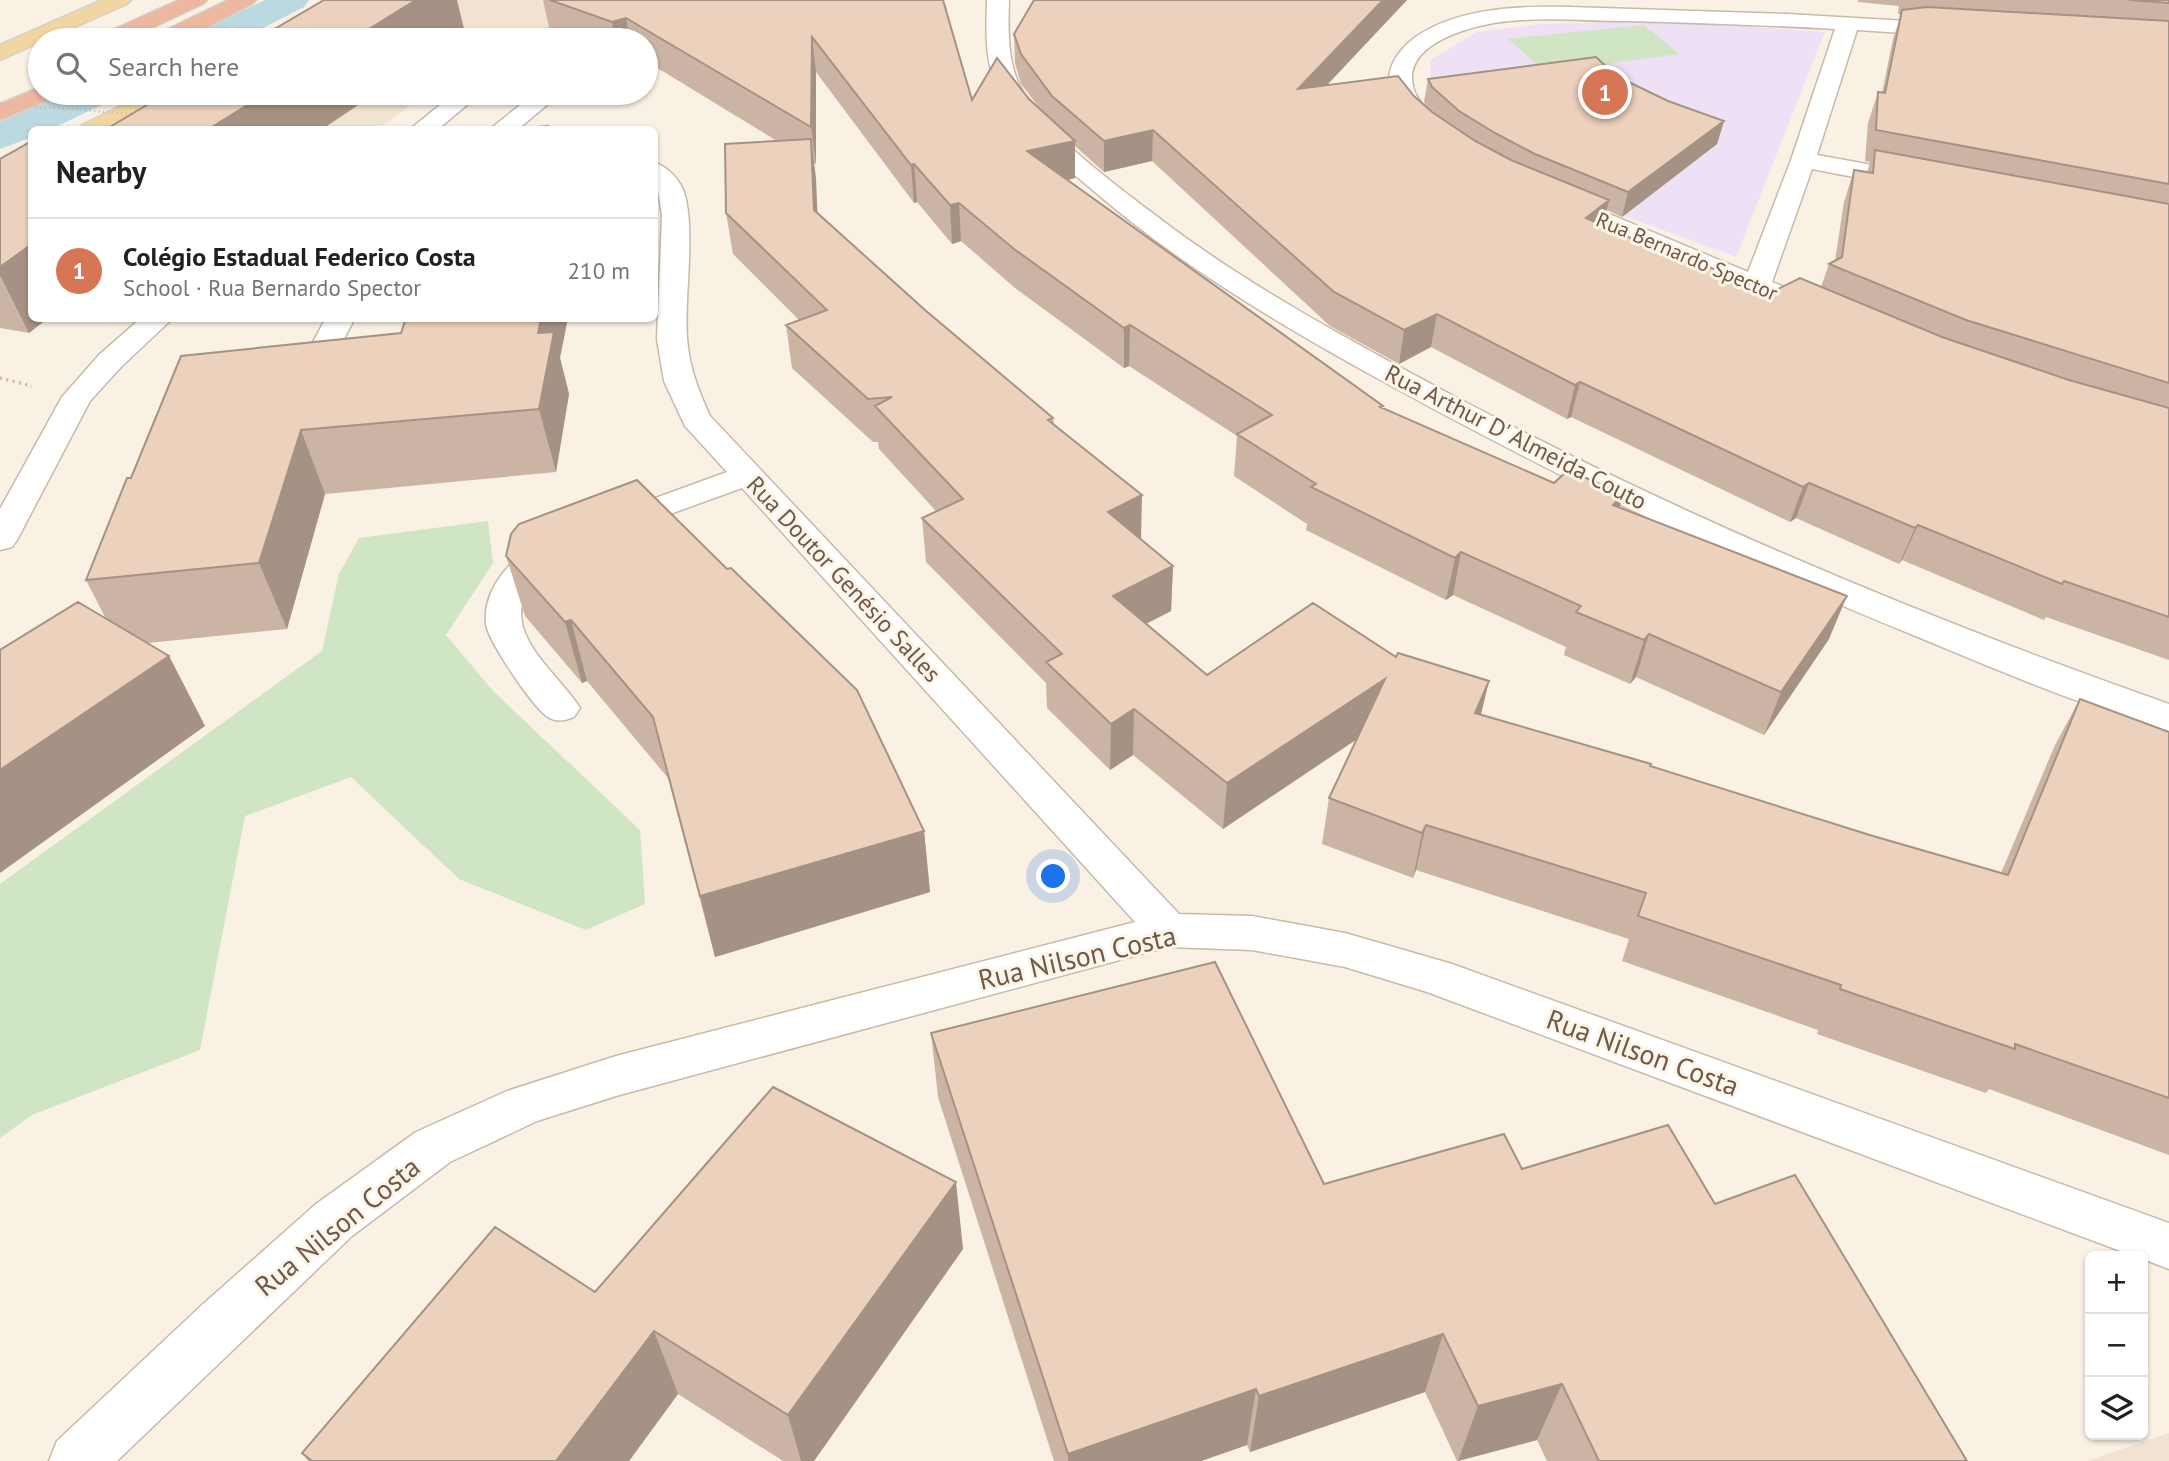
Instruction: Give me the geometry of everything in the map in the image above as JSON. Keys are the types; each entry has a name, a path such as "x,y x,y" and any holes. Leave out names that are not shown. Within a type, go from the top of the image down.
{"highway":[{"path":"135,28 196,0"},
{"path":"188,28 245,0"},
{"path":"0,113 28,101"}],"main road":[{"path":"60,28 120,0"},
{"path":"101,126 149,105"},
{"path":"93,126 143,110"}],"street":[{"name":"Rua Arthur D' Almeida Couto","path":"998,0 998,55 1008,86 1030,116 1126,207 1212,270 1308,328 1436,399 1552,460 1651,507 1832,589 2018,665 2169,718"},
{"path":"1436,133 1405,98 1399,77 1406,58 1423,41 1447,29 1480,20 1513,16 1604,14 1973,30"},
{"path":"1756,286 1803,160 1848,23"},
{"path":"0,51 28,41"},
{"path":"426,126 453,105"},
{"path":"506,126 533,105"},
{"path":"1803,160 1939,186"},
{"name":"Rua Doutor Genésio Salles","path":"658,175 671,190 675,215 664,249 678,381 696,419 1168,930"},
{"name":"Rua Bernardo Spector","path":"1541,195 1842,321"},
{"path":"0,540 77,397 110,361 154,322"},
{"path":"315,366 339,322"},
{"path":"561,708 508,639 504,618 507,596 515,580 545,554 580,537 748,475"},
{"name":"Rua Nilson Costa","path":"77,1461 221,1322 334,1220 433,1147 524,1105 616,1076 1168,930 1252,933 1345,950 1436,977 2169,1246"}],"path":[{"path":"0,104 143,110"}],"shaded area":[{"path":"416,0 580,0 553,28 364,28"},
{"path":"1662,21 1825,32 1736,257 1614,212 1432,101 1430,60 1477,32 1542,24"},
{"path":"223,105 411,105 381,126 184,126"},
{"path":"2169,1433 2169,1461 2087,1461"}],"green space":[{"path":"1644,25 1679,54 1545,72 1508,39"},
{"path":"488,521 493,563 446,635 494,692 640,830 645,904 586,930 459,879 351,777 245,816 200,1050 32,1115 0,1138 0,884 322,651 339,574 359,538"}],"building":[{"path":"324,0 416,0 370,28 276,28"},
{"path":"550,0 943,0 972,100 997,58 1029,99 1075,141 1027,151 1383,406 1380,407 1554,483 1568,470 1623,494 1613,505 1847,596 1781,692 1649,634 1644,640 1576,612 1581,606 1461,552 1455,558 1311,487 1316,484 1237,434 1272,415 1130,325 1124,328 1014,249 959,203 950,205 914,164 911,165 812,37 811,127 658,37 658,28 643,28 626,18 612,22"},
{"path":"1034,0 1383,0 1298,89 1398,76 1414,96 1432,112 1475,141 1511,160 1609,200 1586,218 1693,266 1699,263 1772,292 1800,278 1942,337 2069,380 2169,408 2169,617 2064,581 2062,584 1918,525 1915,528 1809,483 1803,487 1580,382 1575,385 1437,314 1404,330 1334,292 1153,130 1104,141 1052,96 1021,54 1014,34"},
{"path":"2129,0 2169,0 2169,3"},
{"path":"1927,7 2169,21 2169,184 1876,130 1878,92 1885,93 1902,10"},
{"path":"1596,57 1616,76 1668,101 1724,121 1628,192 1535,154 1495,133 1459,111 1432,87 1428,79"},
{"path":"147,105 248,105 213,126 112,126"},
{"path":"811,139 814,210 925,310 1053,418 1048,420 1142,495 1108,512 1173,566 1113,596 1207,675 1313,603 1396,657 1398,653 1489,681 1475,713 1651,764 1650,766 1873,836 2008,875 2080,699 2169,732 2169,1098 2015,1044 2015,1049 1840,989 1841,985 1638,916 1646,893 1426,825 1422,833 1329,798 1385,679 1227,783 1134,709 1111,724 1046,662 1062,654 922,518 963,499 875,406 892,397 868,399 786,325 827,310 726,213 725,144"},
{"path":"28,143 28,247 0,267 0,159"},
{"path":"1875,150 2169,204 2169,383 1966,320 1829,264 1842,257 1854,170 1873,173"},
{"path":"405,322 540,322 538,333 554,332 539,409 301,430 259,563 86,580 181,356 401,333"},
{"path":"637,480 727,569 731,568 857,690 924,831 700,896 653,717 571,620 565,622 506,556 511,534 519,524"},
{"path":"78,602 169,656 0,770 0,650"},
{"path":"1215,962 1324,1184 1504,1134 1522,1169 1668,1125 1715,1204 1795,1175 1967,1461 1599,1461 1562,1384 1478,1406 1443,1334 1259,1396 1256,1389 1068,1454 931,1033"},
{"path":"773,1087 956,1182 788,1415 654,1331 556,1461 312,1461 302,1453 495,1227 595,1292"}],"waterway":[{"path":"235,28 292,0"},
{"path":"0,137 70,105"}],"place":[{"name":"Colégio Estadual Federico Costa","path":"1605,92"}]}
